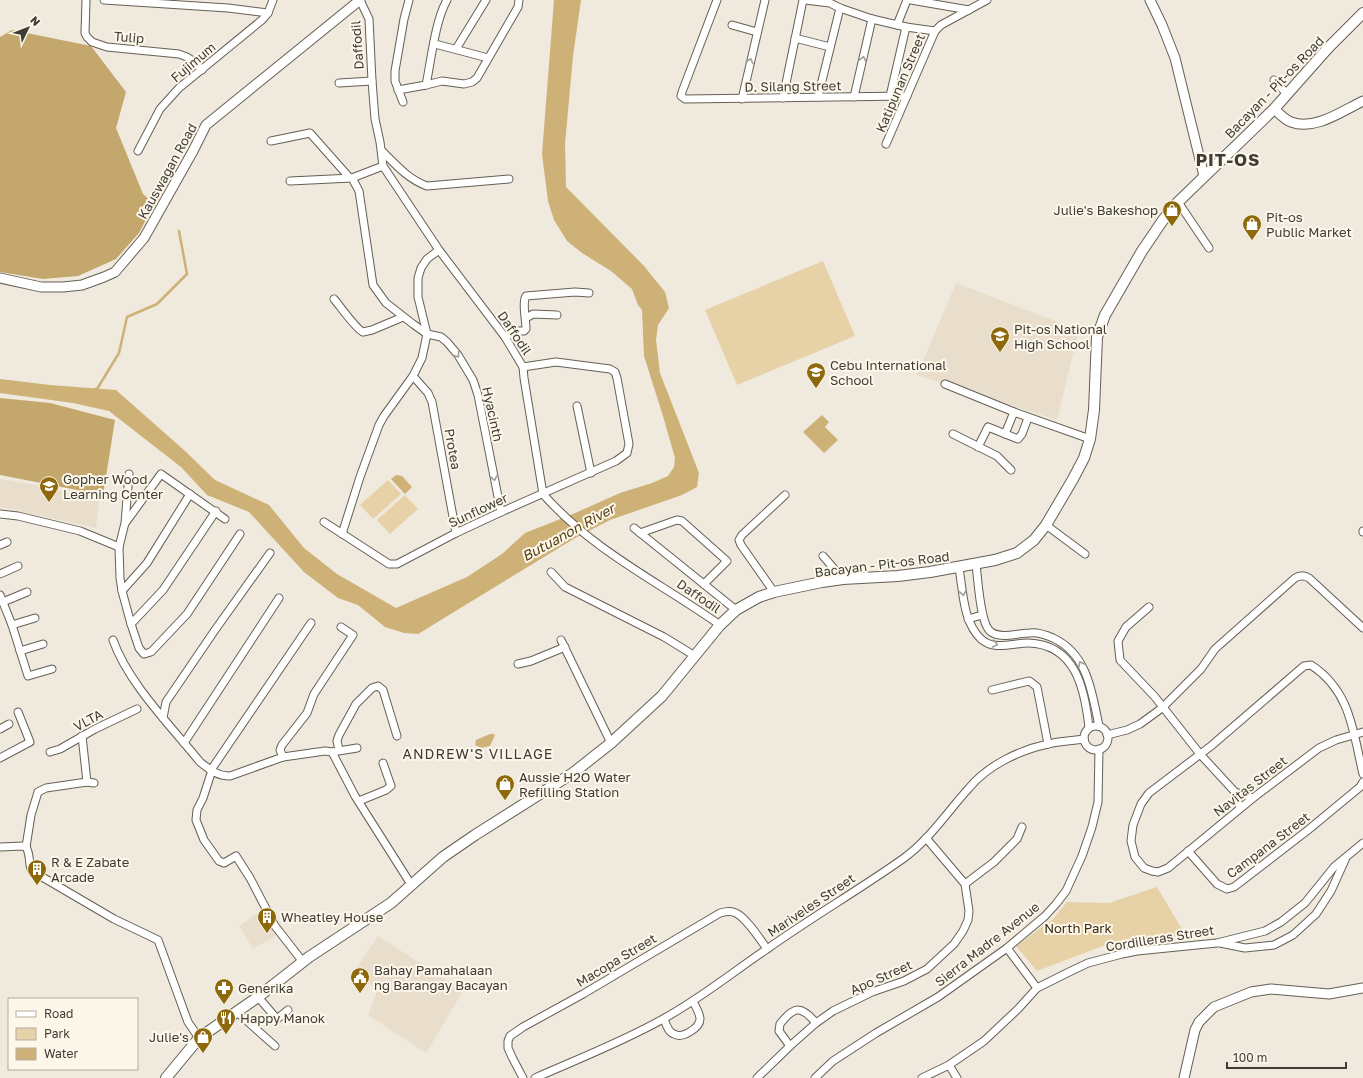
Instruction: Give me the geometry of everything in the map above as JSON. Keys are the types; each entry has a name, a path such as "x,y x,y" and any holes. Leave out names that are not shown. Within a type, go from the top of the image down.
{"main road":[{"name":"Bacayan - Pit-os Road","path":"169,1077 199,1038 258,997 303,962 391,904 443,857 573,773 611,743 662,696 720,625 736,610 759,597 774,592 843,579 898,576 976,565 1017,553 1034,540 1046,525 1084,458 1090,439 1094,410 1097,337 1105,315 1142,251 1162,220 1178,202 1274,109 1328,48 1363,13"}],"street":[{"name":"Tulip","path":"86,0 85,33 92,42 107,47 179,54 188,57 197,63 202,70"},
{"path":"104,0 228,8 268,13"},
{"path":"228,0 228,8"},
{"name":"Fujimum","path":"138,151 160,109 179,88 255,27 268,13 273,0"},
{"name":"Daffodil","path":"360,0 369,18 375,119 382,151 383,166 439,250 505,337 523,366 543,494 569,520 603,549 689,603 720,625"},
{"name":"Kauswagan Road","path":"0,278 42,287 63,287 82,285 104,278 115,272 144,238 206,125 360,0"},
{"path":"403,102 395,81 395,71 409,0"},
{"path":"426,85 439,21 443,7 447,0"},
{"path":"456,49 486,0"},
{"path":"398,90 442,81 464,84 472,82 477,78 518,7 519,0"},
{"name":"D. Silang Street","path":"717,0 681,96 685,99 907,96"},
{"path":"742,99 765,0"},
{"path":"782,98 804,0 830,3 872,20 935,31 942,25 987,0"},
{"path":"897,24 907,0"},
{"path":"911,0 969,10"},
{"path":"1150,0 1175,58 1204,176"},
{"path":"818,97 840,8"},
{"path":"854,97 872,20"},
{"path":"732,25 757,32"},
{"path":"890,96 906,27"},
{"name":"Katipunan Street","path":"886,144 935,31"},
{"path":"795,38 830,47"},
{"path":"434,44 488,58"},
{"path":"1274,80 1287,94"},
{"path":"339,83 372,81"},
{"path":"1274,109 1290,122 1307,125 1326,119 1363,101"},
{"name":"Hyacinth","path":"271,141 310,133 351,177 358,191 373,285 386,303 403,317 427,334 441,337 448,342 458,355 473,380 478,395 501,512"},
{"path":"382,151 409,177 427,186 509,179"},
{"path":"290,181 351,177 383,166"},
{"path":"1178,202 1209,248"},
{"path":"342,534 360,477 379,425 413,376 422,358 427,334 418,297 418,278 421,268 427,259 439,250"},
{"path":"505,337 517,331 524,331 526,329 524,301 526,296 574,292 589,294"},
{"path":"334,299 346,312 357,328 363,332 372,330 403,317"},
{"path":"526,318 533,314 557,315"},
{"name":"Sunflower","path":"324,522 389,564 397,564 456,533 616,461 627,453 629,444 615,372 610,369 556,362 523,366"},
{"name":"Protea","path":"413,376 428,393 432,402 456,533"},
{"path":"945,384 1028,418 1090,439"},
{"path":"577,406 591,473"},
{"path":"1005,434 1014,412"},
{"path":"978,447 988,427 1018,438 1022,434 1028,418"},
{"path":"953,434 997,456 1011,470"},
{"path":"129,474 125,522 119,547 120,578 131,624 141,651 144,654 151,652 187,614 240,534"},
{"path":"125,522 161,474 216,511 225,519"},
{"path":"122,590 147,564 190,494"},
{"path":"774,592 739,540 742,535 785,495"},
{"path":"131,624 163,590 216,511"},
{"path":"0,513 25,517 80,531 119,547"},
{"path":"640,533 677,520 682,521 727,561 704,584"},
{"path":"1046,525 1085,554"},
{"path":"634,528 736,610"},
{"path":"163,718 166,702 214,630 270,553"},
{"path":"823,556 843,579"},
{"path":"976,565 982,615 990,632 1000,635 1032,632 1046,635 1060,641 1078,658 1088,680 1099,726 1107,735 1106,744 1099,749 1090,748 1087,746 1084,739 1085,733 1089,728 1099,726"},
{"path":"0,574 18,566"},
{"path":"959,568 968,619 982,641 993,645 1028,643 1050,647 1058,652 1070,663 1080,683 1086,704 1089,728"},
{"path":"551,572 565,587 664,637 695,656"},
{"path":"1107,735 1127,730 1140,724 1162,708 1201,669 1215,649 1299,575 1309,578 1363,628"},
{"path":"27,592 1,598 12,625 28,676 52,669"},
{"path":"184,743 279,598"},
{"path":"1149,607 1126,627 1118,641 1120,660 1155,697 1162,708 1200,754 1235,792 1240,808"},
{"path":"968,619 982,615"},
{"path":"12,625 35,618"},
{"path":"303,962 275,926 250,878 236,856 224,863 219,861 204,840 196,820 197,810 203,798 213,767 311,623"},
{"path":"283,757 280,750 282,745 307,713 314,694 353,635 341,627"},
{"path":"113,640 118,654 137,686 200,762 222,776 230,776 283,757 357,748"},
{"path":"561,640 611,743"},
{"path":"20,651 43,644"},
{"path":"518,664 531,662 565,648"},
{"path":"1200,754 1304,666 1311,665 1337,689 1346,704 1363,774"},
{"path":"1080,683 1088,680"},
{"path":"992,690 1029,681 1035,684 1043,713 1048,744"},
{"path":"397,736 386,695 378,686 372,688 356,704 339,735 336,751 359,801 412,886"},
{"name":"VLTA","path":"50,752 60,749 82,736 137,709"},
{"path":"0,758 30,742 18,712"},
{"path":"0,729 9,724"},
{"name":"Navitas Street","path":"1200,754 1149,792 1141,804 1133,825 1131,841 1135,857 1144,868 1148,870 1158,872 1168,868 1240,808 1319,748 1363,732"},
{"path":"82,736 90,782 46,788 38,792 31,815 26,848 28,851 30,868 32,871 114,919 158,940 188,1022 199,1038"},
{"name":"Mariveles Street","path":"535,1078 608,1047 693,1001 767,948 906,857 926,838 970,786 988,771 1008,758 1027,750 1048,744 1084,739"},
{"name":"Sierra Madre Avenue","path":"815,1078 834,1061 876,1033 938,997 1006,948 1045,916 1056,904 1066,891 1082,856 1092,827 1098,802 1099,749"},
{"path":"359,801 386,790 391,786 383,763"},
{"name":"Campana Street","path":"1188,851 1217,884 1227,889 1234,887 1308,830 1360,787 1363,782"},
{"path":"1235,792 1253,798"},
{"path":"926,838 965,884 994,862 1017,839 1022,827"},
{"name":"Cordilleras Street","path":"1037,988 1075,969 1106,958 1137,951 1218,943 1265,931 1281,922 1305,903 1334,867 1363,843"},
{"path":"0,847 23,846 26,848"},
{"path":"1218,943 1245,948 1274,945 1293,935 1316,914 1331,891 1346,857"},
{"name":"Apo Street","path":"757,1078 816,1023 833,1011 872,992 904,981 927,969 954,944 963,931 969,915 965,884"},
{"name":"Macopa Street","path":"523,1078 508,1048 510,1036 720,913 733,912 738,914 767,948"},
{"path":"922,1078 949,1065 984,1041 1018,1009 1037,988 1006,948"},
{"path":"1184,1078 1195,1030 1199,1022 1214,1007 1251,992 1271,989 1329,994 1363,988"},
{"path":"258,997 277,1019 288,1010"},
{"path":"664,1018 670,1032 673,1034 680,1036 693,1030 698,1025 700,1017 693,1001"},
{"path":"790,1046 779,1031 780,1024 790,1012 802,1010 808,1013 816,1023"},
{"path":"237,1012 275,1046"},
{"path":"949,1065 956,1078"}],"shaded area":[{"path":"12,30 91,46 126,92 116,128 143,194 154,204 139,233 116,259 78,276 43,279 0,272 0,37"},
{"name":"Pit-os National High School","path":"956,283 1079,330 1057,420 917,375"},
{"path":"0,398 50,403 115,420 103,495 0,475"},
{"name":"Gopher Wood Learning Center","path":"0,479 47,487 99,500 96,528 0,507"},
{"path":"264,909 279,934 253,949 239,926"},
{"path":"378,936 463,991 426,1053 368,1015 378,988 351,976"}],"green space":[{"path":"823,261 855,336 737,385 705,310"},
{"path":"388,480 401,494 373,519 360,505"},
{"path":"405,495 418,509 390,534 377,520"},
{"name":"North Park","path":"1157,887 1186,936 1142,938 1103,946 1037,971 1016,946 1053,919 1067,902 1109,903"}],"water":[{"name":"Butuanon River","path":"554,0 581,0 573,56 565,144 566,187 644,266 665,292 669,308 658,325 656,340 660,373 699,473 697,487 682,495 610,520 575,538 418,634 404,633 385,627 358,605 338,598 304,572 249,512 207,495 181,467 109,411 73,403 0,393 0,379 50,385 116,390 185,451 215,480 269,505 304,548 337,574 396,608 467,577 502,554 525,533 620,493 652,483 668,476 674,467 675,458 644,356 642,310 638,305 632,289 611,271 582,253 567,241 554,220 548,201 542,154"},
{"path":"822,415 829,422 825,427 838,440 824,453 803,432"},
{"path":"396,475 402,476 412,487 405,494 391,479"},
{"path":"490,734 495,735 490,746 481,748 475,745 476,740"}],"waterway":[{"path":"95,389 97,389 119,353 127,317 157,304 187,274 179,231"}],"place":[{"name":"Julie's Bakeshop","path":"1172,227"},
{"name":"Pit-os Public Market","path":"1252,241"},
{"name":"Pit-os National High School","path":"1000,353"},
{"name":"Cebu International School","path":"816,389"},
{"name":"Gopher Wood Learning Center","path":"49,503"},
{"name":"Aussie H2O Water Refilling Station","path":"505,801"},
{"name":"R & E Zabate Arcade","path":"37,886"},
{"name":"Wheatley House","path":"267,934"},
{"name":"Bahay Pamahalaan ng Barangay Bacayan","path":"360,994"},
{"name":"Generika","path":"224,1005"},
{"name":"Happy Manok","path":"226,1035"},
{"name":"Julie's","path":"203,1054"}],"district":[{"name":"PIT-OS","path":"1228,159"},
{"name":"ANDREW'S VILLAGE","path":"478,753"}]}
